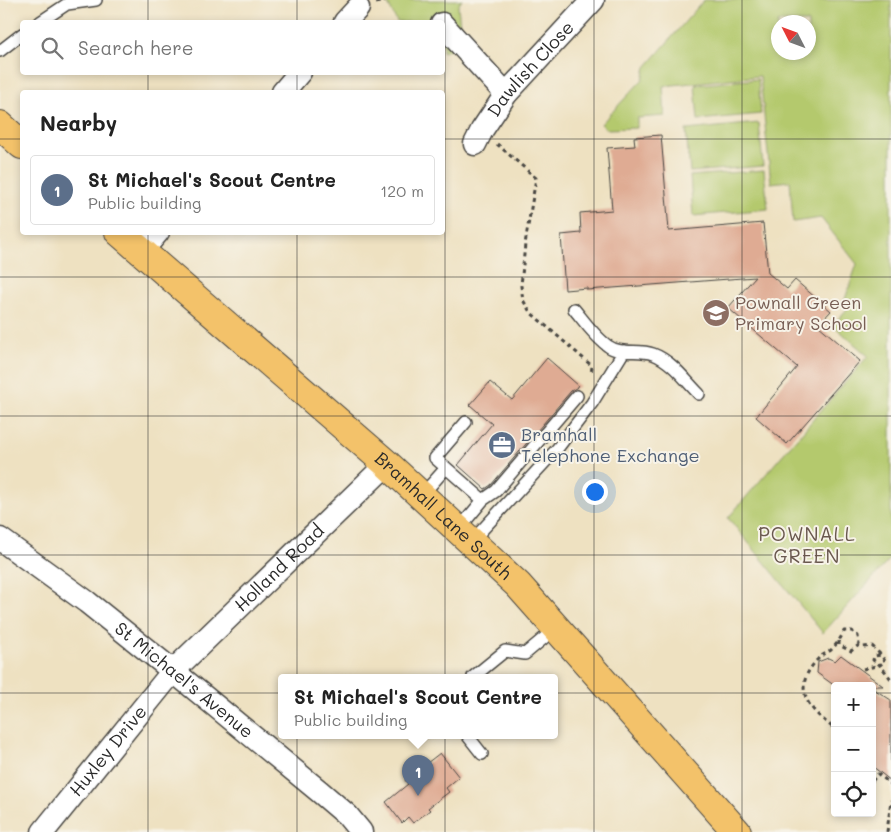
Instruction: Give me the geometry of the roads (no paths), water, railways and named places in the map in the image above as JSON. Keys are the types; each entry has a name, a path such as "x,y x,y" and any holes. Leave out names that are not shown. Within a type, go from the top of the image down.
{"main road":[{"path":"0,125 20,143"},
{"name":"Bramhall Lane South","path":"128,235 149,242 518,585 737,832"}],"street":[{"name":"Dawlish Close","path":"478,137 506,94 593,0"},
{"path":"445,27 506,94"},
{"path":"285,90 297,75"},
{"name":"Holland Road","path":"172,671 387,464"},
{"name":"St Michael's Avenue","path":"0,538 87,602 172,671 319,791 347,815 361,832"},
{"name":"Huxley Drive","path":"44,832 172,671"}],"lane":[{"path":"43,20 67,4 96,0"},
{"path":"0,51 20,36"},
{"path":"574,309 609,347 624,351 632,350 652,353 666,361 699,394"},
{"path":"464,536 557,449 592,403 624,351"},
{"path":"464,536 483,500 496,491 577,396"},
{"path":"466,422 435,458 483,500"},
{"path":"421,496 446,468"},
{"path":"476,674 505,651 525,654 556,628"},
{"path":"470,739 482,754"}],"place":[{"name":"Pownall Green Primary School","path":"716,313"},
{"name":"Bramhall Telephone Exchange","path":"502,445"},
{"name":"St Michael's Scout Centre","path":"418,796"}],"district":[{"name":"POWNALL GREEN","path":"807,545"}]}
